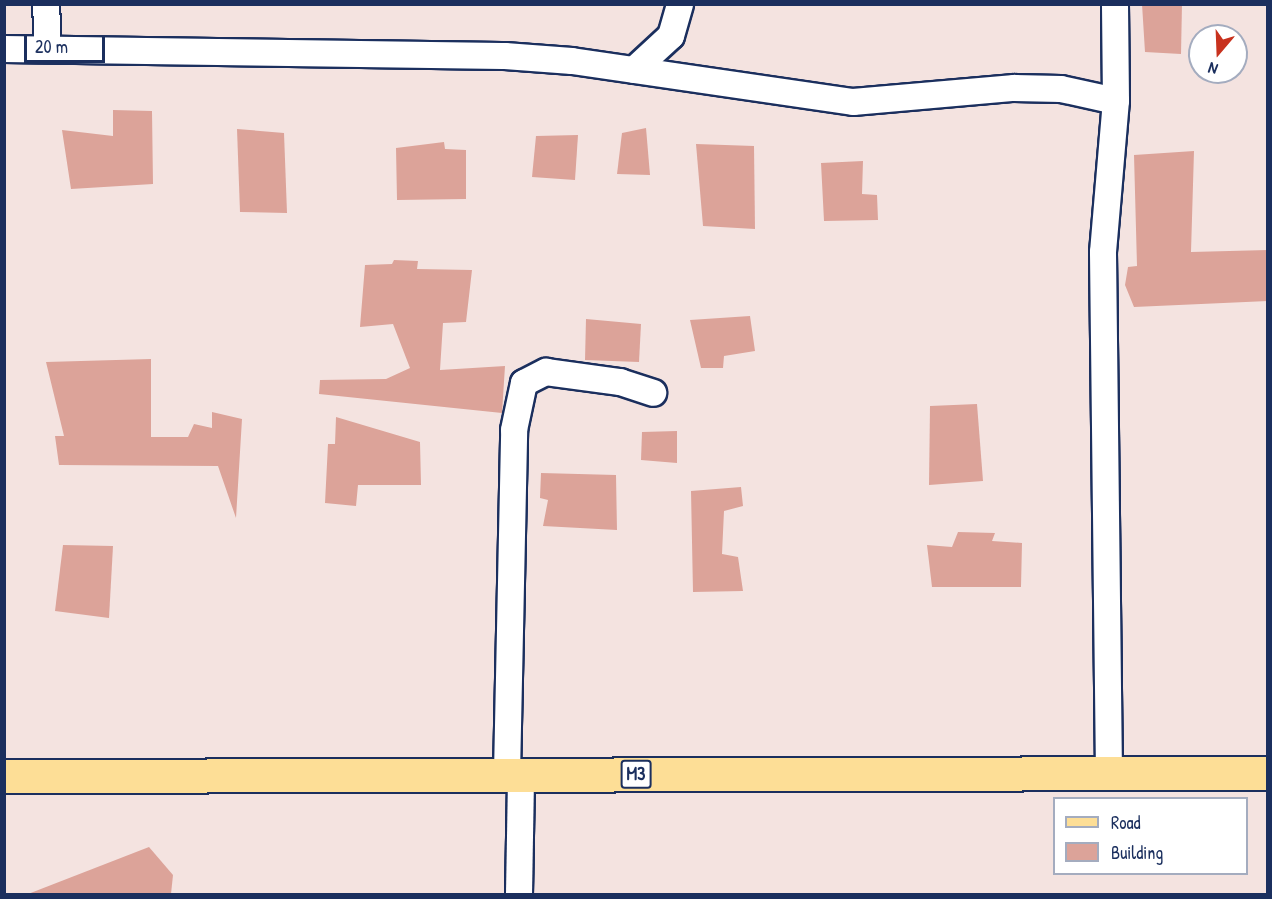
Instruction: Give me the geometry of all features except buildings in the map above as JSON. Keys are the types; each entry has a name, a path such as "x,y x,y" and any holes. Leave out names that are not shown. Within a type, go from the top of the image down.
{"main road":[{"name":"M3","path":"4,776 1268,773"}],"street":[{"path":"46,4 48,49"},
{"path":"634,70 671,36 680,4"},
{"path":"1109,774 1103,252 1116,101 1115,4"},
{"path":"4,49 505,56 634,70 854,102 1014,88 1061,90 1116,101"},
{"path":"519,894 514,774 514,430 524,383 546,372 620,382 653,393"}]}
